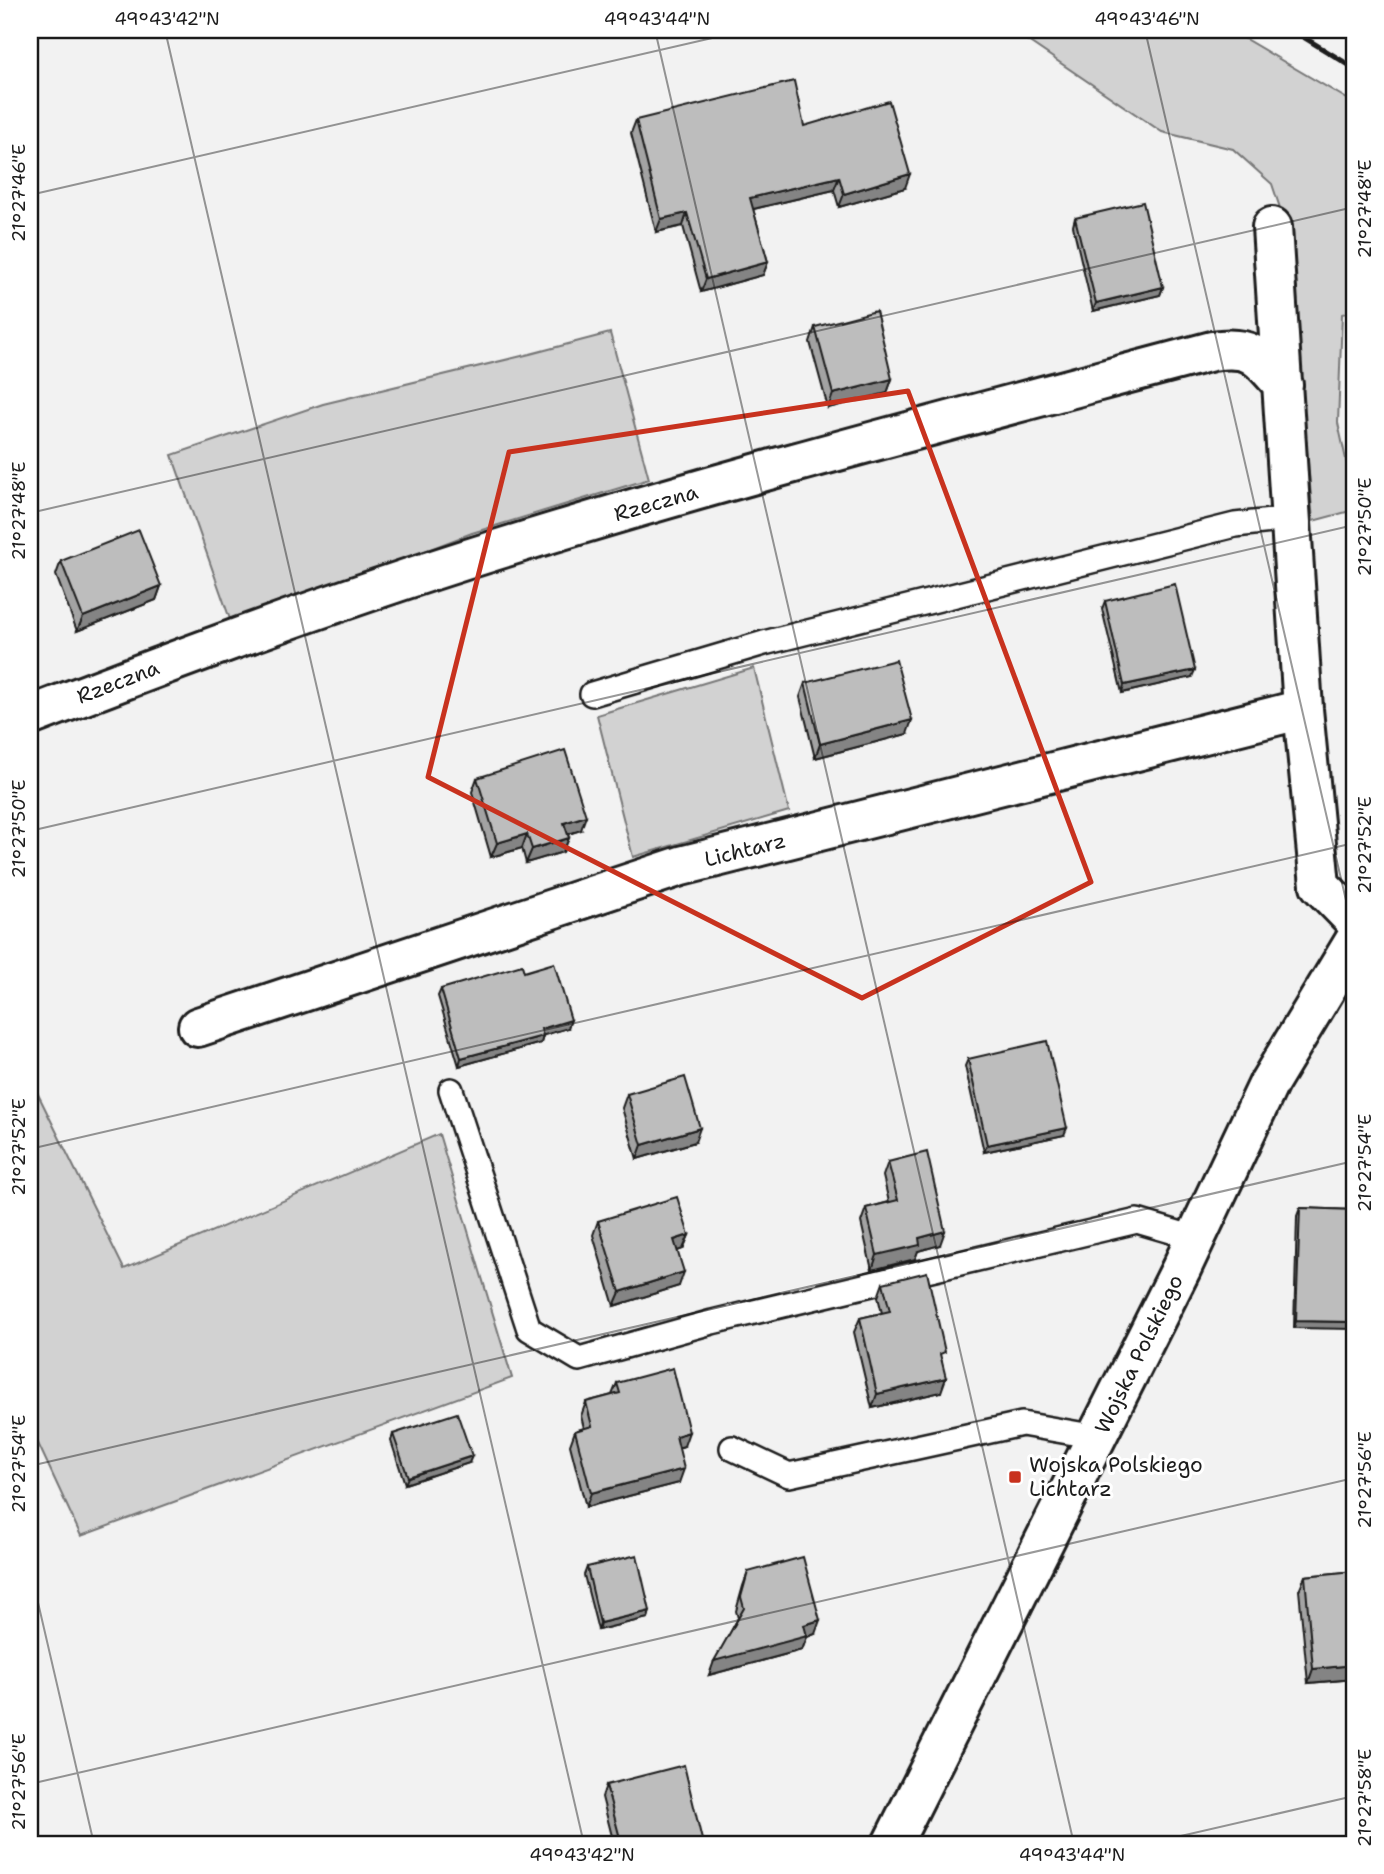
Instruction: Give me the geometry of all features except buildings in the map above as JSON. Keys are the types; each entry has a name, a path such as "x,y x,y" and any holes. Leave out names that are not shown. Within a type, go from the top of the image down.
{"street":[{"path":"1272,226 1303,709 1320,885 1354,920"},
{"name":"Rzeczna","path":"30,716 163,665 492,551 943,422 1212,351 1233,348 1253,354 1283,385"},
{"name":"Lichtarz","path":"198,1027 681,866 1303,709"},
{"name":"Wojska Polskiego","path":"892,1844 1097,1437 1269,1083 1354,942"}],"lane":[{"path":"592,694 764,642 1235,524 1290,519"},
{"path":"451,1090 529,1329 579,1359 712,1322 1137,1221 1195,1238"},
{"path":"732,1448 789,1475 1022,1424 1097,1437"}],"highlighted area":[{"path":"908,391 1091,882 862,998 428,777 509,452"}],"shaded area":[{"path":"1012,30 1230,30 1354,103 1354,311 1342,314 1338,423 1354,496 1354,510 1313,521 1289,235 1272,184 1233,149 1162,132"},
{"path":"610,333 649,479 472,533 232,625 172,455 323,404"},
{"path":"754,668 789,811 633,857 597,715"},
{"path":"30,1078 124,1269 439,1134 512,1378 81,1536 30,1426"}],"railway":[{"path":"1292,30 1354,68"}],"place":[{"name":"Wojska Polskiego Lichtarz","path":"1015,1477"}]}
